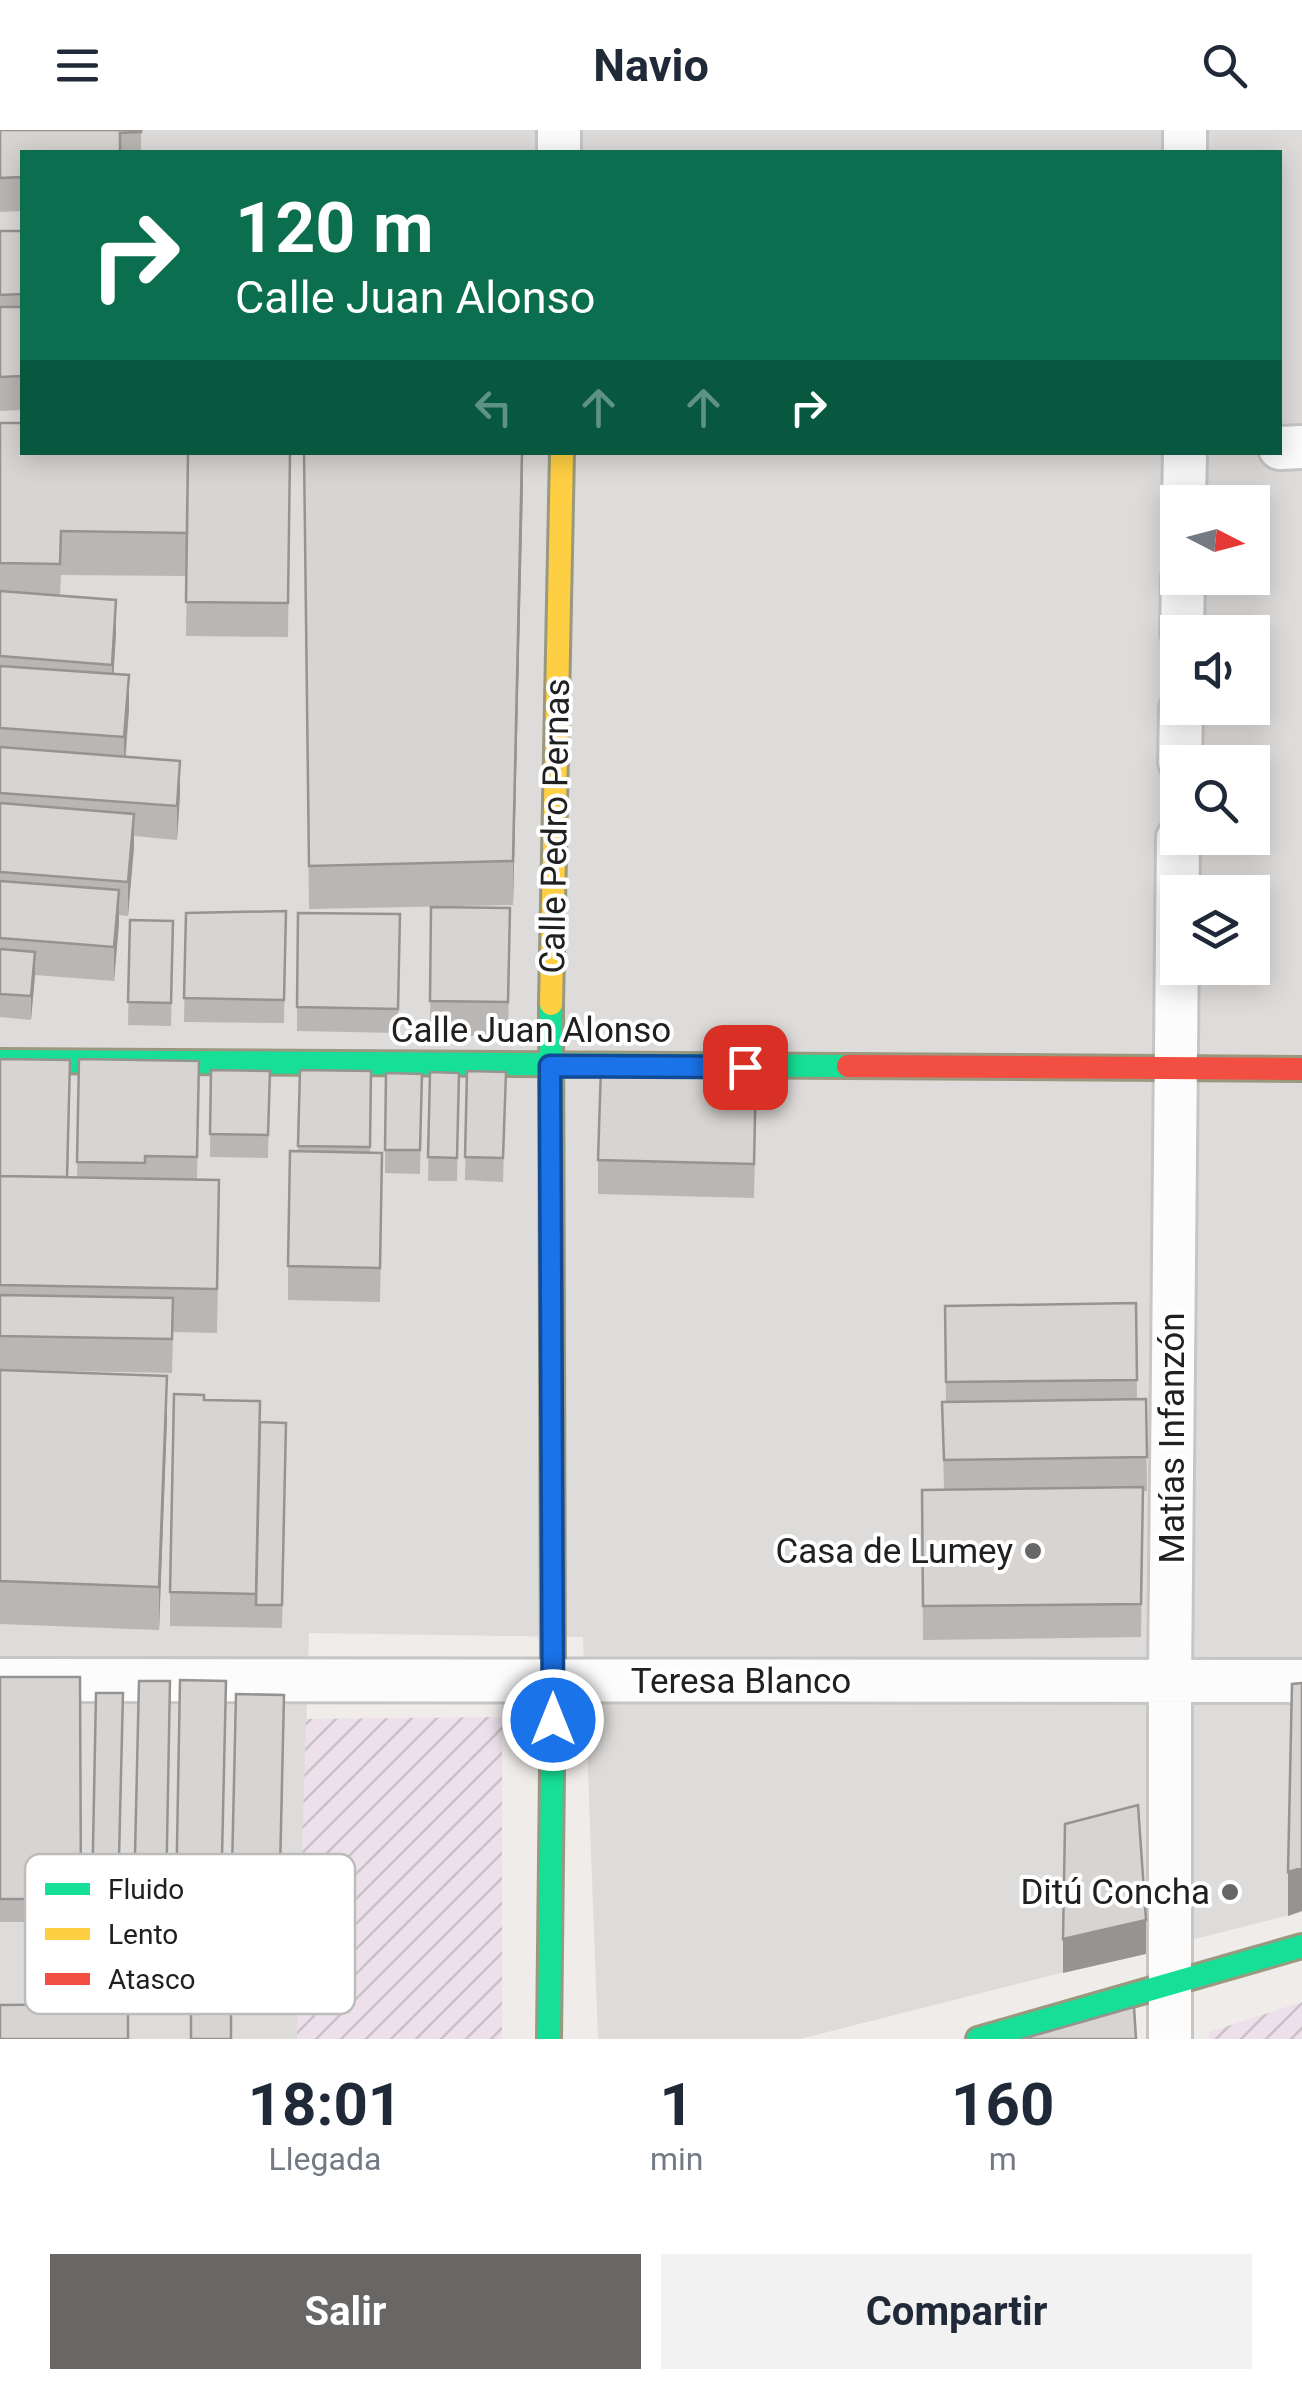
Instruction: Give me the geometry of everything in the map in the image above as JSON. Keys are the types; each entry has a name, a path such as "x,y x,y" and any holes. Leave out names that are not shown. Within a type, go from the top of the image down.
{"street":[{"name":"Calle Pedro Pernas","path":"549,2039 554,1681 550,1066 562,455"},
{"path":"1184,485 1185,455"},
{"name":"Matías Infanzón","path":"1170,2039 1178,855"},
{"name":"Calle Juan Alonso","path":"0,1061 1302,1069"},
{"name":"Teresa Blanco","path":"0,1680 1302,1682"},
{"path":"978,2039 1302,1946"}],"shaded area":[{"path":"0,130 1302,130 1302,1912 800,2039 598,2039 583,1637 309,1633 302,1854 25,1854 25,2014 298,2014 297,2039 0,2039"},
{"path":"502,1717 502,2039 297,2039 298,2014 355,2014 355,1854 302,1854 306,1719"},
{"path":"1302,2002 1302,2039 1209,2039 1209,2032"}],"building":[{"path":"0,130 141,130 120,133 120,150 20,150 20,177 0,178"},
{"path":"0,231 20,231 20,294 0,295"},
{"path":"0,307 20,307 20,376 0,377"},
{"path":"0,423 20,423 20,455 188,455 187,533 61,531 60,564 0,563"},
{"path":"188,455 290,455 288,603 186,602"},
{"path":"304,455 522,455 513,861 309,866"},
{"path":"0,591 116,600 112,665 0,656"},
{"path":"0,666 129,675 124,737 0,728"},
{"path":"0,747 180,761 177,806 0,793"},
{"path":"0,803 134,814 128,882 0,872"},
{"path":"0,881 119,890 114,947 0,938"},
{"path":"431,907 510,908 508,1002 430,1001"},
{"path":"286,911 284,1000 184,998 186,913"},
{"path":"298,913 400,914 398,1009 297,1007"},
{"path":"130,920 173,921 171,1003 128,1002"},
{"path":"0,949 35,952 31,996 0,994"},
{"path":"0,1059 70,1060 67,1177 0,1176"},
{"path":"79,1059 199,1061 197,1157 145,1156 145,1163 77,1162"},
{"path":"601,1067 756,1070 754,1164 598,1160"},
{"path":"211,1070 270,1071 268,1135 210,1134"},
{"path":"300,1070 371,1071 370,1147 298,1146"},
{"path":"467,1071 506,1072 503,1158 465,1157"},
{"path":"430,1072 459,1073 457,1158 428,1157"},
{"path":"386,1073 422,1074 420,1150 385,1150"},
{"path":"290,1151 382,1153 380,1268 288,1266"},
{"path":"0,1176 219,1180 217,1289 0,1285"},
{"path":"0,1295 173,1298 172,1339 0,1336"},
{"path":"1136,1303 1137,1380 946,1382 945,1306"},
{"path":"0,1370 167,1376 159,1587 0,1581"},
{"path":"174,1394 204,1395 204,1400 260,1401 256,1594 170,1592"},
{"path":"1146,1399 1147,1457 944,1460 942,1402"},
{"path":"260,1422 286,1423 282,1605 256,1605"},
{"path":"1143,1487 1141,1604 923,1606 922,1490"},
{"path":"0,1677 80,1677 81,1854 25,1854 25,1899 0,1899"},
{"path":"180,1680 226,1681 222,1854 177,1854"},
{"path":"139,1681 170,1681 167,1854 135,1854"},
{"path":"1302,1683 1302,1868 1288,1872 1292,1684"},
{"path":"96,1693 123,1693 119,1854 93,1854"},
{"path":"236,1694 284,1695 280,1854 232,1854"},
{"path":"1138,1805 1146,1920 1063,1939 1065,1824"},
{"path":"0,2005 25,2005 25,2014 128,2014 128,2039 0,2039"},
{"path":"1134,2007 1136,2039 1022,2039"},
{"path":"191,2014 231,2014 231,2039 191,2039"}],"traffic: fast":[{"path":"549,2039 553,1681 551,1004"},
{"path":"0,1061 848,1066"},
{"path":"978,2039 1302,1946"}],"traffic: slow":[{"path":"551,1004 562,455"}],"traffic: jam":[{"path":"848,1066 1302,1069"}],"place":[{"name":"Casa de Lumey","path":"1033,1551"},
{"name":"Ditú Concha","path":"1230,1892"}],"route":[{"path":"553,1720 550,1066 745,1067"}]}
